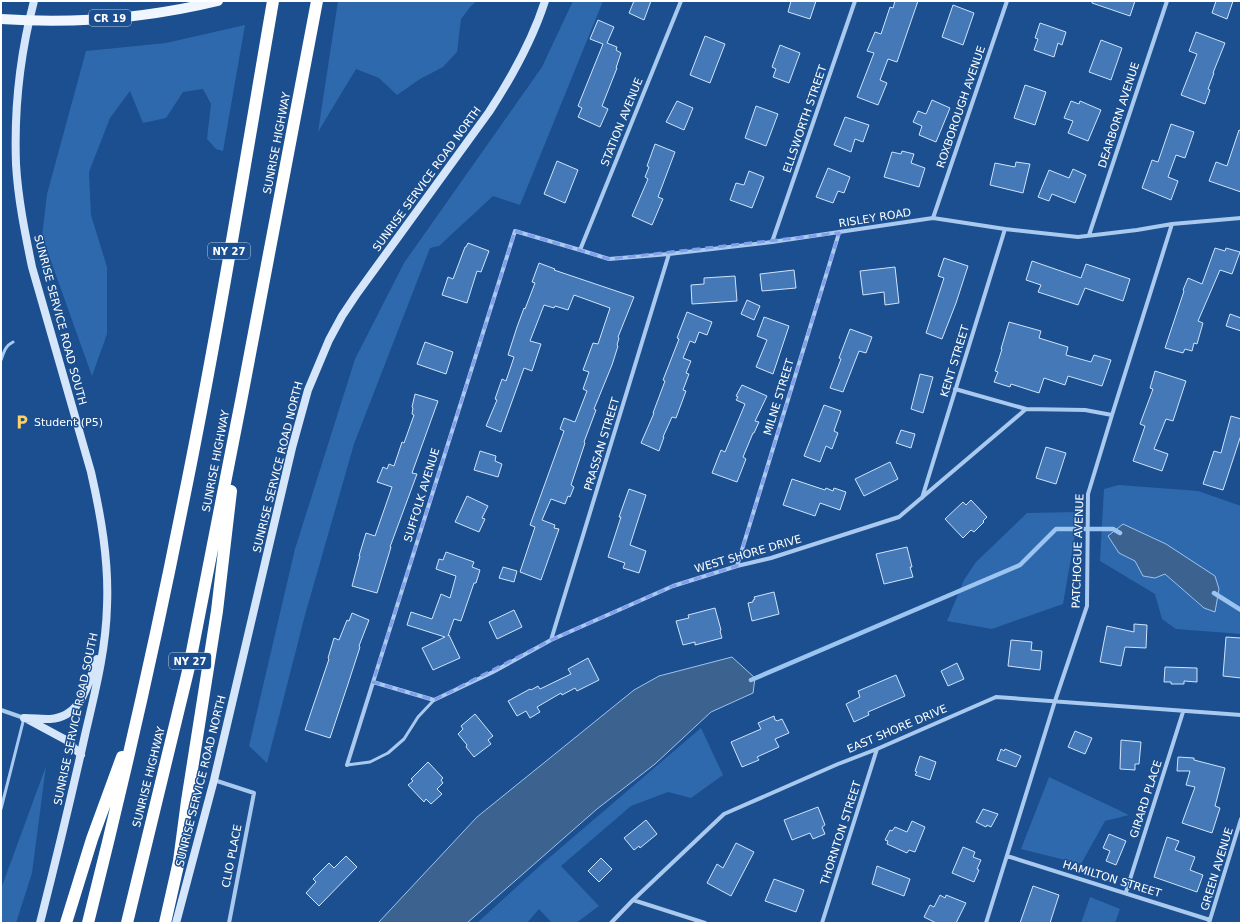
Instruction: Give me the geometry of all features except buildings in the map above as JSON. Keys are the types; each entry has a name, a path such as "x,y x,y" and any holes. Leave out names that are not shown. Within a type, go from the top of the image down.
{"highway":[{"name":"NY 27","path":"88,923 140,708 201,412 273,1"},
{"name":"SUNRISE HIGHWAY","path":"127,923 189,667 317,1"},
{"path":"165,923 180,861 187,801 217,611 242,396"},
{"path":"66,923 92,840 140,708"}],"main road":[{"name":"SUNRISE SERVICE ROAD SOUTH","path":"34,1 22,54 17,107 16,164 19,192 26,240 32,267 91,472 100,512 107,573 106,636 81,755 40,923"},
{"name":"CR 19","path":"1,19 29,21 121,17 191,7 218,1"},
{"name":"SUNRISE SERVICE ROAD NORTH","path":"176,923 214,780 292,448 308,390 317,367 329,340 353,300 507,85 523,56 545,1"},
{"path":"24,718 50,719 67,715 73,710 83,696 106,636"},
{"path":"24,718 60,735 81,755"}],"street":[{"name":"STATION AVENUE","path":"580,250 681,1"},
{"name":"ELLSWORTH STREET","path":"772,242 855,1"},
{"name":"ROXBOROUGH AVENUE","path":"933,218 1007,1"},
{"name":"DEARBORN AVENUE","path":"1089,235 1167,1"},
{"name":"RISLEY ROAD","path":"514,231 609,259 669,254 772,242 933,218 1005,229 1078,237 1172,224 1241,218"},
{"name":"PATCHOGUE AVENUE","path":"986,923 1055,701 1087,606 1088,494 1172,224"},
{"name":"KENT STREET","path":"922,498 1005,229"},
{"name":"SUFFOLK AVENUE","path":"347,765 514,231"},
{"name":"MILNE STREET","path":"736,566 839,233"},
{"name":"PRASSAN STREET","path":"552,640 669,254"},
{"path":"955,389 1026,409 1085,410 1112,415"},
{"name":"WEST SHORE DRIVE","path":"434,700 493,672 552,640 673,586 736,566 771,558 899,517 1026,409"},
{"path":"373,682 434,700"},
{"name":"EAST SHORE DRIVE","path":"611,923 633,900 724,814 996,697 1183,712 1241,715"},
{"path":"1,710 24,718"},
{"name":"GIRARD PLACE","path":"1126,892 1183,712"},
{"name":"THORNTON STREET","path":"822,923 877,749"},
{"name":"CLIO PLACE","path":"214,780 254,793 229,923"},
{"name":"GREEN AVENUE","path":"1210,921 1241,822"},
{"name":"HAMILTON STREET","path":"1007,856 1126,892 1210,921"},
{"path":"633,900 705,923"}],"lane":[{"path":"1,360 4,350 13,342"},
{"path":"347,765 370,762 388,753 404,739 418,717 434,700"},
{"path":"1,809 24,718"}],"highlighted area":[{"path":"515,231 609,259 839,233 737,566 673,586 551,640 434,700 373,682"}],"shaded area":[{"path":"338,1 477,1 461,19 457,52 443,67 420,79 397,95 379,78 356,69 318,132"},
{"path":"573,1 603,1 520,205 493,196 439,246 430,248 354,444 305,615 267,763 249,746 295,549 355,359 404,263 542,67"},
{"path":"245,25 223,151 216,149 207,139 211,104 203,89 183,92 166,118 143,123 130,91 110,118 89,172 91,215 107,267 107,334 92,376 42,236 47,194 86,51 166,43"},
{"path":"1119,485 1198,491 1241,506 1241,634 1176,629 1162,619 1155,594 1100,561 1104,489","holes":["1123,524 1203,608 1165,574 1155,578 1143,576 1135,561 1108,536"]},
{"path":"1079,512 1063,604 992,629 947,621 964,580 976,562 1027,513"},
{"path":"1123,524 1166,544 1215,576 1219,589 1215,612 1204,608 1165,574 1155,578 1143,576 1135,561 1119,553 1108,536"},
{"path":"732,657 755,678 753,693 711,712 655,764 597,809 467,923 378,923 477,817 634,690 659,676"},
{"path":"701,728 723,775 691,798 668,792 631,806 561,866 599,906 576,923 552,923 539,909 527,923 477,923 543,863"},
{"path":"46,766 32,873 16,923 1,923 1,889"},
{"path":"1049,777 1129,815 1105,821 1081,864 1021,849"},
{"path":"1090,897 1120,909 1115,923 1081,923"}],"waterway":[{"path":"751,680 1020,565 1056,529 1113,529 1120,533"},
{"path":"1214,593 1241,610"}],"place":[{"name":"Student (P5)","path":"22,422"}]}
